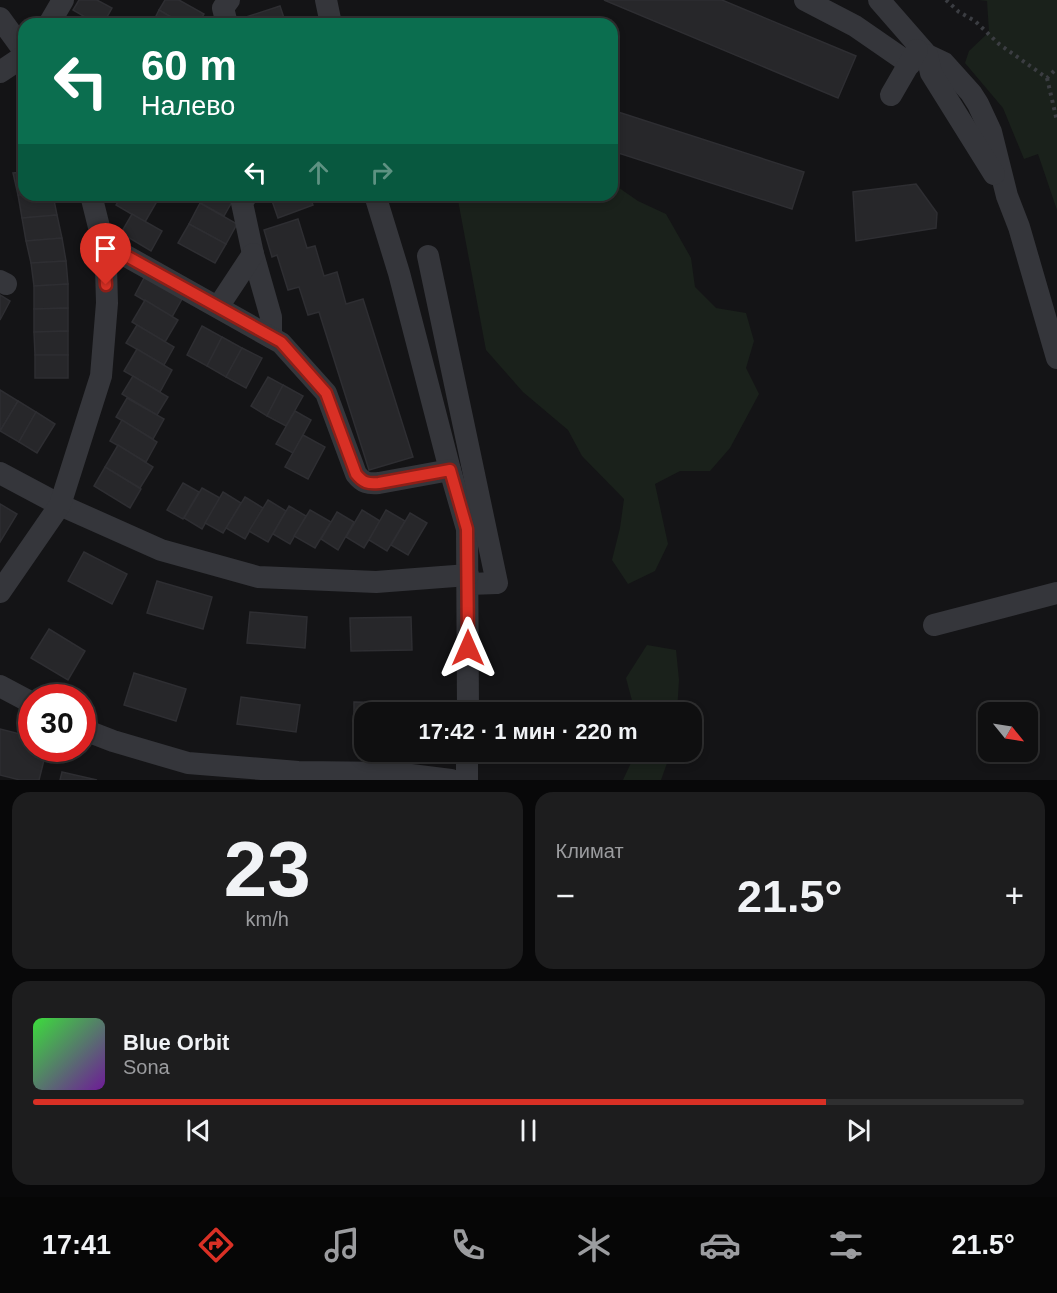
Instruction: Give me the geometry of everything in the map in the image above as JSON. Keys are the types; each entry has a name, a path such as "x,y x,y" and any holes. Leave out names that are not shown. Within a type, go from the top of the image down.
{"street":[{"path":"52,18 63,0"},
{"path":"226,18 224,8 229,0"},
{"path":"326,0 330,18"},
{"path":"805,0 919,55"},
{"path":"879,0 931,73 1007,196 1019,227 1057,358"},
{"path":"0,18 18,44"},
{"path":"891,95 919,55"},
{"path":"0,72 18,58"},
{"path":"0,592 60,506 101,376 107,303 103,243 92,201"},
{"path":"243,201 253,254 271,316 272,337"},
{"path":"377,201 399,273 467,529 468,702"},
{"path":"103,243 281,342 326,393 356,474 362,482 379,483 450,470"},
{"path":"218,307 253,254"},
{"path":"0,472 60,506 161,550 258,578 376,582 468,579 498,583 428,256"},
{"path":"934,625 1057,593"},
{"path":"0,686 18,696"},
{"path":"96,734 188,763 298,772 395,773 451,780"},
{"path":"467,762 467,780"}],"path":[{"path":"946,0 959,12 975,21 999,44 1047,78 1057,121"},
{"path":"1047,78 1057,68"}],"shaded area":[{"path":"979,0 1057,0 1057,210 1038,154 1024,159 1003,108 965,63 969,51 989,32 987,1"},
{"path":"618,187 638,201 666,214 691,258 695,287 716,308 746,313 754,341 746,368 759,394 730,448 710,471 680,471 655,484 668,544 655,571 628,584 612,560 624,499 582,456 568,430 523,392 486,350 458,201 618,201"},
{"path":"647,645 676,650 679,680 678,702 632,702 626,678"},
{"path":"631,762 667,762 661,780 623,780"}],"building":[{"path":"79,0 97,0 112,8 106,18 87,18 73,10"},
{"path":"165,0 179,0 204,14 202,18 173,18 159,10"},
{"path":"604,0 722,0 856,56 838,98"},
{"path":"280,6 284,18 243,18"},
{"path":"159,10 173,18 155,18"},
{"path":"618,112 804,172 792,209 618,153"},
{"path":"13,173 18,173 18,195"},
{"path":"916,184 937,213 936,228 856,241 853,192"},
{"path":"19,201 54,201 57,215 22,218"},
{"path":"118,201 152,201 156,203 145,222 116,205"},
{"path":"197,201 232,201 224,216"},
{"path":"272,201 311,201 313,205 278,218"},
{"path":"200,203 237,224 226,244 189,224"},
{"path":"132,214 162,231 151,251 121,233"},
{"path":"57,215 62,238 26,241 22,218"},
{"path":"298,219 307,248 315,246 324,276 337,272 346,304 363,299 413,457 369,470 319,312 308,315 299,287 288,290 277,255 272,257 264,230"},
{"path":"189,224 226,244 215,263 178,243"},
{"path":"62,238 66,261 31,263 26,241"},
{"path":"66,261 68,284 34,286 31,263"},
{"path":"145,276 182,299 172,317 135,295"},
{"path":"68,284 68,308 34,309 34,286"},
{"path":"0,295 10,301 0,320"},
{"path":"145,300 178,320 165,342 132,322"},
{"path":"68,308 68,331 34,332 34,309"},
{"path":"137,325 174,347 164,365 126,343"},
{"path":"202,326 222,337 207,366 187,355"},
{"path":"68,331 68,355 35,355 34,332"},
{"path":"222,337 242,348 226,377 207,366"},
{"path":"242,348 262,358 246,388 226,377"},
{"path":"137,349 172,370 160,392 124,371"},
{"path":"35,355 68,355 68,378 35,378"},
{"path":"133,376 168,397 157,415 122,394"},
{"path":"268,377 283,385 267,416 251,406"},
{"path":"283,385 303,396 286,426 267,416"},
{"path":"0,390 18,401 0,431"},
{"path":"127,398 164,419 153,439 116,417"},
{"path":"18,401 36,412 19,442 0,431"},
{"path":"295,411 311,420 293,453 276,444"},
{"path":"36,412 55,424 37,453 19,442"},
{"path":"122,420 157,442 146,462 110,441"},
{"path":"303,435 325,447 308,479 285,467"},
{"path":"118,445 153,467 140,488 105,467"},
{"path":"105,467 141,489 130,508 94,486"},
{"path":"183,483 199,492 183,519 167,510"},
{"path":"202,488 220,498 202,529 184,518"},
{"path":"223,492 241,503 223,533 205,523"},
{"path":"245,497 263,508 245,539 226,528"},
{"path":"268,500 286,511 268,542 249,531"},
{"path":"0,504 17,514 0,542"},
{"path":"289,506 306,516 290,544 273,534"},
{"path":"310,510 331,522 315,548 294,536"},
{"path":"362,510 380,521 364,548 346,537"},
{"path":"386,510 405,521 387,551 369,540"},
{"path":"337,512 354,522 338,550 321,539"},
{"path":"410,513 427,523 408,555 391,545"},
{"path":"84,552 127,574 112,604 68,581"},
{"path":"157,581 212,597 203,629 147,613"},
{"path":"250,612 307,617 305,648 247,643"},
{"path":"411,617 412,650 351,651 350,618"},
{"path":"49,629 85,651 68,680 31,658"},
{"path":"134,673 186,689 176,721 124,705"},
{"path":"241,697 300,705 296,732 237,724"},
{"path":"0,729 18,734 18,762 44,762 39,780 20,780 0,775"},
{"path":"62,772 97,780 60,780"}],"route":[{"path":"106,285 103,243 281,342 326,393 356,474 362,482 379,483 450,470 467,529 468,648"}]}
